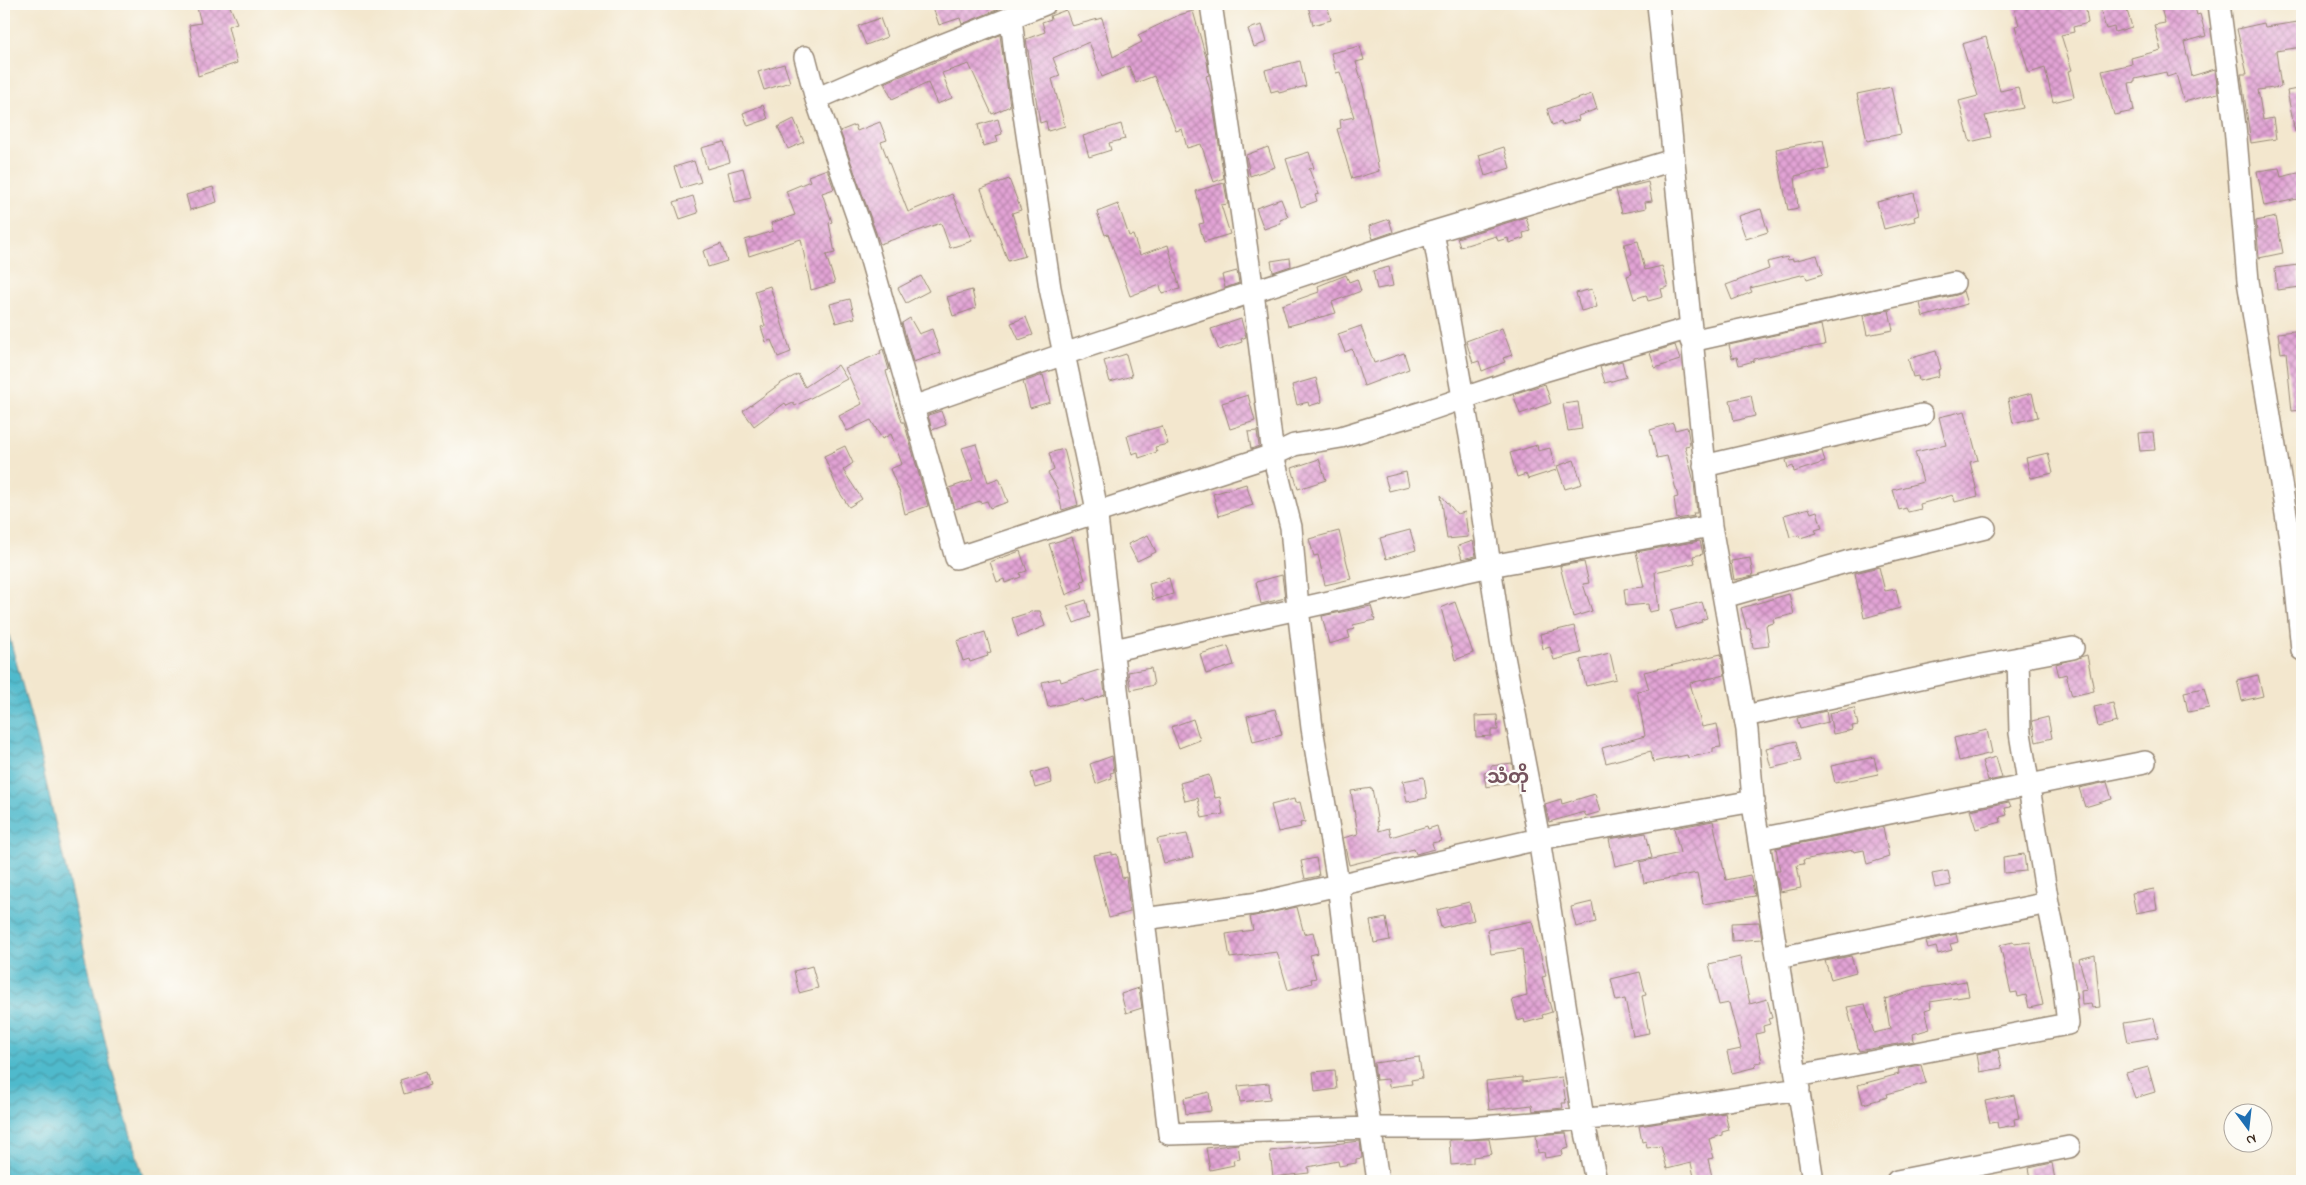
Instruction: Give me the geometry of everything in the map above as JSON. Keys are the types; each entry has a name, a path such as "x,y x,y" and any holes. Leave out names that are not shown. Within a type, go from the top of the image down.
{"street":[{"path":"816,99 1045,4"},
{"path":"1211,4 1253,292 1273,454 1291,527 1312,728 1338,883 1350,993 1378,1181"},
{"path":"1658,4 1711,526 1745,716 1759,839 1813,1181"},
{"path":"2220,4 2235,126 2248,281 2293,556 2302,650"},
{"path":"1011,17 1050,288 1096,513 1114,650 1169,1134 1370,1128 1470,1128 1623,1116 1798,1083 2068,1024 2062,971 2048,904 2030,783 2020,733 2018,658"},
{"path":"805,57 816,99 865,239 956,558 1273,454 1294,445 1341,437 1540,372 1690,334 1954,282"},
{"path":"913,407 1064,354 1433,232 1674,160"},
{"path":"1433,232 1464,398 1501,641 1539,839 1583,1118 1596,1181"},
{"path":"1704,466 1922,415"},
{"path":"1114,650 1490,566 1711,526"},
{"path":"1724,598 1846,562 1985,528"},
{"path":"1745,716 2073,648"},
{"path":"1759,839 2030,783 2145,762"},
{"path":"1144,919 1259,903 1338,883 1539,839 1754,801"},
{"path":"1778,958 2048,904"},
{"path":"1897,1181 2069,1147"}],"water":[{"path":"4,617 32,721 110,1063 144,1181 4,1181"}],"building":[{"path":"196,4 229,4 237,23 228,26 237,63 198,76 189,25 201,23"},
{"path":"932,4 997,4 999,9 962,24 960,18 939,25"},
{"path":"1327,4 1331,20 1313,25 1308,6"},
{"path":"2013,4 2085,4 2088,23 2073,27 2074,32 2061,35 2072,70 2068,71 2074,97 2053,102 2045,68 2029,73 2015,26 2019,25"},
{"path":"2115,4 2125,4 2132,27 2115,32 2114,27 2106,29 2100,8"},
{"path":"2160,4 2194,4 2197,15 2200,14 2206,36 2184,42 2192,76 2215,69 2218,93 2184,102 2176,74 2167,77 2166,72 2135,79 2135,82 2129,83 2134,111 2114,115 2102,71 2132,64 2131,58 2161,50 2154,25 2165,23"},
{"path":"1066,10 1072,26 1102,18 1113,57 1142,42 1138,35 1179,15 1193,11 1207,61 1209,75 1206,76 1212,98 1224,178 1214,182 1201,144 1187,148 1182,129 1176,131 1154,76 1136,83 1129,66 1102,77 1089,42 1053,58 1060,76 1052,79 1065,126 1048,131 1046,121 1040,123 1026,39 1045,32 1042,22 1051,19 1050,16"},
{"path":"880,18 887,37 866,45 858,26"},
{"path":"2298,22 2302,47 2276,51 2281,87 2258,90 2263,120 2273,118 2276,139 2251,143 2241,74 2247,74 2237,29 2264,23 2265,27"},
{"path":"1262,25 1267,42 1254,47 1248,29"},
{"path":"1000,35 1010,106 992,114 969,64 942,73 952,98 937,104 928,83 892,99 884,83"},
{"path":"1986,37 2000,91 2018,87 2023,108 1985,116 1991,137 1970,142 1959,101 1978,96 1962,44"},
{"path":"1360,46 1364,60 1356,62 1364,89 1379,171 1352,179 1337,129 1341,128 1340,120 1354,117 1340,72 1336,73 1331,53"},
{"path":"1300,61 1306,86 1279,93 1278,90 1271,92 1265,70"},
{"path":"784,64 790,82 764,90 758,72"},
{"path":"1891,87 1901,134 1867,141 1857,94"},
{"path":"2302,88 2302,131 2295,132 2287,91"},
{"path":"1592,94 1597,109 1578,116 1579,120 1562,125 1561,122 1552,125 1547,109"},
{"path":"763,105 768,119 748,126 743,113"},
{"path":"794,119 804,142 788,149 778,127"},
{"path":"998,119 1002,134 996,136 998,142 983,146 978,125"},
{"path":"880,122 887,140 881,142 908,212 952,194 972,241 950,248 941,223 880,244 840,131 855,125 857,131"},
{"path":"1121,124 1125,139 1109,143 1111,150 1089,157 1083,136"},
{"path":"1823,140 1829,169 1795,176 1798,208 1788,210 1776,149"},
{"path":"724,142 730,162 707,169 701,148"},
{"path":"1268,147 1275,167 1250,176 1246,155"},
{"path":"1504,147 1510,168 1485,176 1479,155"},
{"path":"1309,152 1314,168 1309,169 1319,194 1315,195 1317,201 1301,207 1286,159"},
{"path":"694,161 701,182 681,188 674,167"},
{"path":"743,168 751,198 735,202 728,172"},
{"path":"2279,168 2281,177 2302,172 2302,198 2264,206 2257,171"},
{"path":"827,169 834,189 822,193 832,222 829,223 835,253 826,255 835,283 811,290 801,239 749,256 745,240 773,231 771,223 795,215 786,191 810,181 808,176"},
{"path":"1009,179 1021,210 1012,213 1025,256 1008,261 981,189"},
{"path":"1648,182 1652,201 1645,202 1646,208 1622,213 1616,190"},
{"path":"1224,183 1228,204 1221,205 1230,234 1204,242 1199,224 1204,223 1196,191"},
{"path":"213,187 217,202 190,210 186,195"},
{"path":"1914,193 1919,215 1914,217 1915,221 1884,229 1877,202"},
{"path":"693,196 698,213 680,219 674,202"},
{"path":"1281,199 1288,217 1280,220 1281,223 1264,229 1256,208"},
{"path":"1118,204 1129,236 1133,235 1140,255 1168,245 1180,289 1162,293 1160,285 1130,296 1108,234 1105,235 1097,212"},
{"path":"1761,209 1768,232 1746,239 1738,216"},
{"path":"1526,217 1530,231 1523,233 1524,238 1509,243 1508,238 1498,241 1496,236 1460,247 1457,238"},
{"path":"2276,217 2283,253 2259,258 2256,221"},
{"path":"1389,219 1393,232 1373,239 1369,226"},
{"path":"1638,241 1645,270 1662,266 1668,287 1661,289 1663,297 1648,301 1646,295 1634,299 1627,276 1632,274 1624,244"},
{"path":"721,244 727,261 708,267 703,251"},
{"path":"1817,255 1823,274 1807,279 1805,274 1750,288 1752,292 1732,300 1726,285 1769,269 1767,262 1787,257 1788,260 1793,259 1793,261"},
{"path":"1290,258 1291,266 1273,272 1271,261"},
{"path":"2298,265 2301,287 2277,290 2275,268"},
{"path":"1389,267 1393,286 1377,289 1373,271"},
{"path":"1237,271 1239,283 1225,288 1222,275"},
{"path":"1346,275 1349,282 1357,279 1361,291 1332,302 1336,313 1288,326 1282,305 1319,292 1318,286"},
{"path":"921,276 929,291 906,303 898,288"},
{"path":"770,286 791,352 778,357 771,340 766,342 761,327 765,326 755,291"},
{"path":"1592,289 1597,307 1581,311 1576,293"},
{"path":"972,290 976,308 953,316 947,297"},
{"path":"1963,291 1967,304 1923,317 1920,303 1957,295"},
{"path":"850,299 855,318 836,323 830,304"},
{"path":"1889,310 1893,330 1867,335 1863,316"},
{"path":"1026,317 1033,335 1019,340 1011,323"},
{"path":"910,318 919,334 932,329 940,353 913,362 902,323"},
{"path":"1241,319 1246,337 1241,339 1242,342 1219,350 1211,329"},
{"path":"1821,325 1825,345 1807,347 1754,359 1754,361 1739,365 1737,357 1732,358 1729,345"},
{"path":"1361,326 1374,363 1404,353 1409,369 1364,386 1352,349 1345,352 1338,334"},
{"path":"1502,328 1512,355 1503,358 1505,362 1482,371 1479,361 1473,363 1466,341"},
{"path":"2302,330 2302,410 2292,411 2286,352 2281,353 2278,333"},
{"path":"1675,345 1680,360 1655,368 1650,353"},
{"path":"883,349 889,370 886,371 887,375 902,422 904,422 928,506 905,514 900,493 890,469 902,464 891,434 882,439 871,420 847,431 839,416 862,404 845,368 881,353 880,351"},
{"path":"1936,351 1941,369 1938,370 1939,376 1919,381 1918,376 1913,377 1908,359"},
{"path":"1126,354 1132,376 1110,382 1104,361"},
{"path":"1622,361 1626,377 1605,383 1600,367"},
{"path":"838,365 847,379 795,406 793,403 787,406 785,403 754,426 743,411 781,383 798,374 805,387"},
{"path":"1043,375 1050,402 1030,408 1023,382"},
{"path":"1316,378 1322,402 1309,406 1308,402 1297,405 1292,385"},
{"path":"1545,384 1551,403 1520,414 1513,394"},
{"path":"2032,393 2038,417 2013,423 2008,399"},
{"path":"1248,395 1255,421 1230,429 1222,403"},
{"path":"1751,395 1755,416 1734,421 1730,400"},
{"path":"1578,402 1582,429 1568,431 1563,404"},
{"path":"941,411 946,425 932,430 928,415"},
{"path":"1965,411 1978,460 1970,462 1978,496 1955,502 1953,495 1920,504 1921,509 1908,512 1906,508 1899,510 1893,490 1923,482 1915,452 1946,445 1939,417"},
{"path":"1673,423 1675,430 1687,427 1690,445 1685,446 1694,482 1697,513 1693,513 1694,516 1677,519 1674,498 1678,497 1667,456 1657,458 1650,430"},
{"path":"1162,426 1168,444 1155,447 1157,452 1139,458 1138,452 1132,454 1127,436"},
{"path":"1257,431 1259,446 1251,449 1248,432"},
{"path":"2153,432 2155,450 2140,451 2138,433"},
{"path":"976,444 988,482 999,478 1008,502 990,508 987,501 980,503 980,501 955,509 949,488 973,480 962,448"},
{"path":"1537,445 1538,451 1550,448 1556,470 1528,479 1526,474 1517,477 1510,453"},
{"path":"845,446 853,463 843,470 862,499 849,507 838,490 824,456"},
{"path":"1064,449 1078,505 1062,510 1057,488 1048,473 1054,470 1049,453"},
{"path":"1822,451 1825,462 1794,472 1793,466 1788,468 1786,460"},
{"path":"2048,453 2053,473 2031,478 2026,458"},
{"path":"1319,459 1326,480 1298,489 1292,468"},
{"path":"1574,460 1582,484 1565,489 1557,466"},
{"path":"1406,472 1409,486 1389,491 1385,477"},
{"path":"1246,484 1253,505 1219,516 1213,494"},
{"path":"1441,495 1457,514 1465,512 1468,537 1447,539"},
{"path":"1809,508 1811,513 1817,511 1822,528 1815,530 1817,533 1800,538 1799,535 1790,537 1784,515"},
{"path":"1410,530 1416,550 1386,559 1380,538"},
{"path":"1339,531 1351,579 1325,585 1318,555 1314,556 1309,539"},
{"path":"1148,535 1156,552 1137,561 1128,544"},
{"path":"1072,537 1085,580 1081,581 1083,587 1066,595 1049,544"},
{"path":"1473,541 1476,556 1462,559 1458,546"},
{"path":"1700,541 1703,554 1693,556 1695,563 1655,572 1659,610 1649,612 1648,604 1626,606 1624,589 1644,587 1636,552"},
{"path":"1020,551 1027,571 1020,573 1021,577 1005,583 1004,579 997,582 990,562"},
{"path":"1750,558 1753,576 1734,580 1731,561"},
{"path":"1584,562 1589,583 1583,584 1592,611 1573,617 1560,566"},
{"path":"1879,567 1885,591 1896,589 1900,608 1864,618 1855,573"},
{"path":"1282,575 1285,598 1261,604 1256,582"},
{"path":"1169,578 1173,594 1153,600 1149,584"},
{"path":"1789,594 1794,614 1773,619 1774,623 1766,625 1769,646 1753,648 1750,628 1747,629 1741,608"},
{"path":"1086,600 1090,617 1074,623 1067,606"},
{"path":"1455,602 1473,653 1455,660 1441,608"},
{"path":"1702,602 1707,618 1701,620 1702,622 1676,629 1671,610"},
{"path":"1371,606 1375,620 1353,625 1354,629 1348,631 1350,638 1329,644 1322,616"},
{"path":"1040,611 1045,626 1018,637 1012,618"},
{"path":"1574,626 1581,653 1554,660 1550,647 1543,649 1540,634"},
{"path":"985,632 991,652 987,653 988,656 970,662 969,659 963,661 957,641"},
{"path":"1228,646 1234,665 1206,674 1200,654"},
{"path":"1610,653 1616,679 1586,686 1580,660"},
{"path":"1721,654 1725,675 1690,683 1702,727 1717,724 1721,747 1713,748 1713,752 1688,758 1687,755 1653,762 1651,751 1606,763 1602,748 1645,736 1637,691 1649,689 1644,672"},
{"path":"2087,655 2094,691 2072,696 2066,674 2059,676 2056,664"},
{"path":"1151,668 1154,685 1131,690 1128,672"},
{"path":"1102,669 1105,695 1084,702 1083,699 1048,707 1042,682 1060,678 1061,682"},
{"path":"2258,675 2263,696 2242,701 2237,680"},
{"path":"2204,688 2209,708 2188,712 2184,692"},
{"path":"2113,703 2117,722 2098,727 2094,707"},
{"path":"1854,708 1858,725 1852,726 1853,730 1833,734 1829,713"},
{"path":"1275,709 1282,735 1253,742 1247,716"},
{"path":"1826,711 1828,722 1800,729 1797,718"},
{"path":"1497,715 1498,730 1491,730 1491,736 1476,737 1475,716"},
{"path":"2048,717 2052,738 2036,742 2032,721"},
{"path":"1193,719 1200,740 1179,748 1171,727"},
{"path":"1987,730 1992,753 1959,761 1954,738"},
{"path":"1796,741 1801,761 1771,768 1766,748"},
{"path":"1112,756 1114,772 1110,773 1112,778 1096,784 1090,764"},
{"path":"1874,757 1878,774 1835,783 1831,766"},
{"path":"1996,757 2002,778 1988,781 1982,761"},
{"path":"1512,763 1515,782 1486,787 1484,773 1491,771 1491,766"},
{"path":"1048,768 1052,783 1035,788 1031,773"},
{"path":"1209,775 1215,798 1220,797 1223,814 1202,818 1198,798 1185,801 1180,783"},
{"path":"1424,777 1427,798 1407,802 1403,781"},
{"path":"2107,782 2112,799 2085,807 2079,788"},
{"path":"1372,788 1379,831 1389,828 1391,837 1427,826 1428,829 1437,826 1441,841 1432,843 1434,849 1416,854 1414,849 1349,865 1343,838 1358,834 1351,791"},
{"path":"1595,794 1600,812 1586,816 1584,812 1549,822 1545,804 1561,799 1562,804"},
{"path":"1294,799 1295,803 1300,802 1305,822 1300,823 1301,827 1278,832 1271,805"},
{"path":"2009,802 2011,807 2005,808 2007,815 2000,817 2001,822 1976,829 1970,810"},
{"path":"1713,821 1726,880 1750,875 1755,896 1703,904 1697,873 1644,883 1640,862 1680,853 1674,828"},
{"path":"1883,827 1889,857 1867,864 1864,850 1854,852 1853,850 1803,860 1804,864 1797,865 1801,888 1780,892 1776,871 1780,871 1776,848"},
{"path":"1646,833 1652,858 1615,866 1609,839"},
{"path":"1187,834 1193,857 1164,863 1157,839"},
{"path":"1112,852 1112,855 1117,854 1122,878 1126,877 1130,912 1109,918 1093,855"},
{"path":"2024,854 2026,871 2004,873 2003,857"},
{"path":"1316,858 1319,876 1305,879 1301,861"},
{"path":"1948,871 1951,885 1935,888 1932,874"},
{"path":"2154,889 2157,909 2136,913 2132,893"},
{"path":"1469,902 1474,920 1441,928 1437,910"},
{"path":"1592,902 1596,922 1576,927 1571,907"},
{"path":"1297,907 1304,934 1313,932 1318,953 1310,955 1316,978 1311,979 1312,983 1288,990 1277,952 1230,958 1226,934 1253,930 1250,917"},
{"path":"1386,918 1390,940 1374,943 1370,921"},
{"path":"1532,921 1546,976 1542,977 1552,1012 1542,1015 1543,1018 1525,1023 1524,1019 1518,1021 1512,1000 1527,996 1522,949 1491,954 1487,930"},
{"path":"1759,922 1762,939 1732,941 1731,923"},
{"path":"1956,934 1958,942 1950,944 1952,950 1938,954 1936,947 1928,949 1926,941"},
{"path":"2013,942 2014,944 2030,942 2043,1005 2029,1008 2026,995 2018,997 2017,992 2011,993 2000,945"},
{"path":"2095,955 2100,1007 2092,1008 2091,1004 2082,1005 2081,990 2087,989 2079,959"},
{"path":"1851,956 1856,972 1831,979 1825,961"},
{"path":"1740,957 1750,1004 1767,999 1772,1018 1768,1019 1770,1024 1763,1026 1764,1032 1756,1034 1762,1062 1755,1063 1756,1067 1732,1073 1727,1052 1741,1049 1729,1003 1719,1005 1709,964"},
{"path":"812,966 818,988 799,993 794,971"},
{"path":"1640,972 1646,995 1642,996 1649,1033 1633,1036 1625,999 1616,1001 1611,979"},
{"path":"1966,981 1969,996 1930,1002 1931,1008 1925,1010 1930,1029 1913,1034 1914,1041 1859,1051 1847,1007 1865,1004 1874,1033 1890,1029 1885,999 1922,988"},
{"path":"1139,988 1142,1008 1126,1013 1121,994"},
{"path":"2154,1018 2158,1037 2128,1042 2124,1023"},
{"path":"1998,1050 2002,1068 1980,1072 1977,1054"},
{"path":"1419,1057 1422,1078 1411,1080 1412,1084 1389,1087 1388,1079 1376,1080 1374,1063"},
{"path":"1921,1065 1926,1083 1887,1094 1888,1097 1863,1104 1858,1085 1899,1074 1898,1069"},
{"path":"2148,1067 2155,1092 2135,1098 2126,1073"},
{"path":"1335,1070 1337,1089 1315,1092 1313,1072"},
{"path":"426,1072 430,1086 404,1094 400,1080"},
{"path":"1522,1077 1522,1082 1562,1077 1566,1103 1562,1103 1563,1108 1533,1111 1532,1105 1489,1110 1486,1081"},
{"path":"1269,1083 1270,1099 1240,1102 1238,1086"},
{"path":"1209,1092 1211,1111 1186,1114 1184,1098"},
{"path":"2014,1095 2019,1118 2014,1119 2015,1125 1998,1128 1997,1122 1990,1123 1985,1101"},
{"path":"1725,1113 1729,1130 1722,1132 1722,1135 1709,1139 1714,1158 1708,1159 1713,1181 1695,1181 1691,1163 1667,1169 1661,1146 1647,1148 1646,1141 1642,1142 1639,1126"},
{"path":"1566,1133 1569,1148 1562,1150 1563,1155 1545,1158 1544,1152 1538,1153 1536,1135"},
{"path":"1489,1139 1492,1154 1473,1157 1473,1163 1451,1165 1449,1140"},
{"path":"1360,1141 1362,1158 1356,1159 1356,1163 1339,1166 1338,1161 1308,1167 1309,1173 1273,1177 1270,1151"},
{"path":"1238,1144 1240,1159 1233,1160 1234,1165 1210,1170 1206,1148"},
{"path":"2052,1163 2055,1180 2038,1181 2038,1178 2031,1178 2029,1168"}],"district":[{"name":"သံတို","path":"1508,776"}]}
